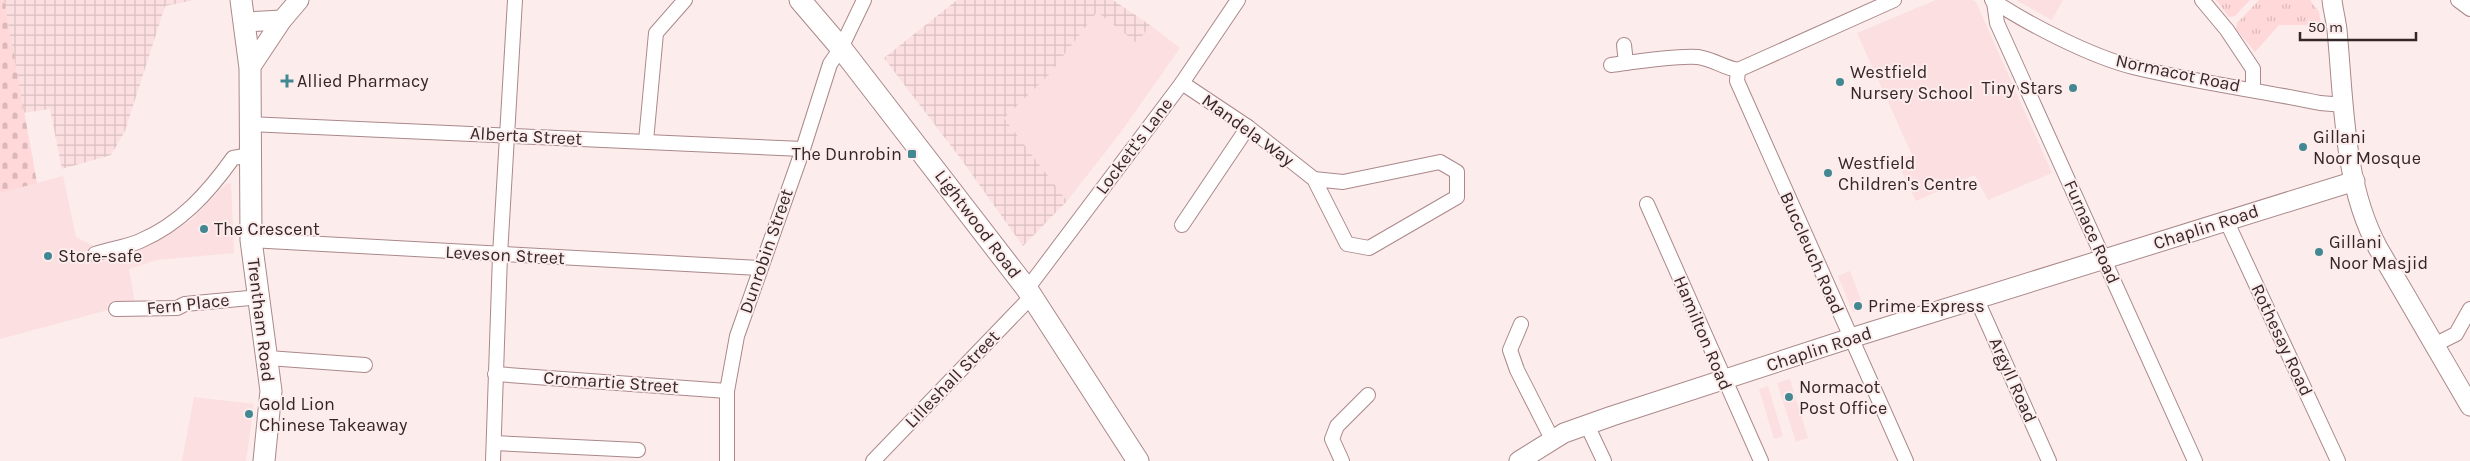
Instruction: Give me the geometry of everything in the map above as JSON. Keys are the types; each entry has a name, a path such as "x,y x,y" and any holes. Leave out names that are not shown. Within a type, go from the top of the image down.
{"main road":[{"name":"Trentham Road","path":"241,0 250,68 251,240 260,296 271,391 264,461"},
{"name":"Lightwood Road","path":"800,0 841,48 1029,293 1138,461"}],"street":[{"path":"250,68 282,20 299,0"},
{"path":"493,461 500,255 515,0"},
{"path":"646,141 656,33 685,0"},
{"name":"Dunrobin Street","path":"727,461 727,391 736,336 830,64 841,48 864,0"},
{"name":"Lockett's Lane","path":"1029,293 1182,83 1238,0"},
{"path":"1611,65 1696,57 1714,61 1728,69 1738,70 1894,0"},
{"path":"2202,0 2227,30 2254,69 2253,89"},
{"path":"2458,0 2470,9"},
{"name":"Normacot Road","path":"1993,1 2045,30 2099,55 2131,66 2320,103 2344,104"},
{"name":"Furnace Road","path":"1993,1 1997,23 2195,461"},
{"path":"2331,2 2349,148 2361,205 2373,237 2470,406"},
{"path":"245,22 282,20"},
{"path":"1624,45 1626,63"},
{"name":"Buccleuch Road","path":"1738,70 1737,81 1906,461"},
{"name":"Mandela Way","path":"1182,83 1248,127 1314,178 1347,244 1369,248 1457,197 1457,172 1440,162 1343,182 1314,178"},
{"name":"Alberta Street","path":"250,124 508,134 802,149"},
{"path":"1182,225 1248,127"},
{"path":"95,254 138,242 174,222 200,200 233,158 250,154"},
{"name":"Chaplin Road","path":"1519,461 1552,439 1587,425 1851,338 2356,181"},
{"name":"Hamilton Road","path":"1647,204 1760,461"},
{"name":"Rothesay Road","path":"2226,220 2338,461"},
{"name":"Leveson Street","path":"251,240 759,268"},
{"name":"Lilleshall Street","path":"873,461 1029,293"},
{"name":"Fern Place","path":"116,309 177,308 185,304 260,296"},
{"name":"Argyll Road","path":"1977,300 2049,461"},
{"path":"2436,344 2456,334 2470,309"},
{"path":"1521,324 1510,350 1517,370 1552,439"},
{"path":"268,358 366,365"},
{"name":"Cromartie Street","path":"495,374 727,391"},
{"path":"1342,461 1332,439 1337,426 1368,395"},
{"path":"1587,425 1604,461"},
{"path":"494,442 638,450"}],"shaded area":[{"path":"4,0 195,0 165,6 125,131 111,155 62,169 50,109 23,113"},
{"path":"957,0 1113,0 1150,25 1137,43 1097,12 1047,77 1004,118 1067,201 1023,246 961,159 884,58"},
{"path":"1936,0 1973,0 1976,2 2052,173 1988,200 1975,175 1916,201 1897,162 1912,155 1857,33"},
{"path":"2016,0 2063,0 2052,20"},
{"path":"1097,12 1137,42 1150,25 1180,48 1121,132 1067,201 1004,118 1047,77"},
{"name":"Store-safe","path":"63,176 76,237 94,246 97,262 127,258 126,253 162,238 190,221 226,184 231,183 234,253 157,260 129,269 135,304 107,304 108,310 0,339 0,193"},
{"path":"1850,271 1864,308 1853,312 1838,276"},
{"path":"1790,379 1808,438 1796,442 1777,383"},
{"path":"1768,386 1783,436 1774,439 1759,389"},
{"path":"194,397 254,404 246,461 182,461"}],"green space":[{"path":"0,0 4,0 37,183 0,193"},
{"path":"2216,0 2250,0 2235,16 2229,17"},
{"path":"2259,0 2310,0 2319,12 2321,25 2279,25 2255,52 2236,29 2237,23"}],"place":[{"name":"Allied Pharmacy","path":"287,81"},
{"name":"Westfield Nursery School","path":"1840,82"},
{"name":"Tiny Stars","path":"2073,88"},
{"name":"Gillani Noor Mosque","path":"2303,147"},
{"name":"The Dunrobin","path":"912,154"},
{"name":"Westfield Children's Centre","path":"1828,173"},
{"name":"The Crescent","path":"204,229"},
{"name":"Gillani Noor Masjid","path":"2319,252"},
{"name":"Store-safe","path":"48,256"},
{"name":"Prime Express","path":"1858,306"},
{"name":"Normacot Post Office","path":"1789,397"},
{"name":"Gold Lion Chinese Takeaway","path":"249,414"}]}
